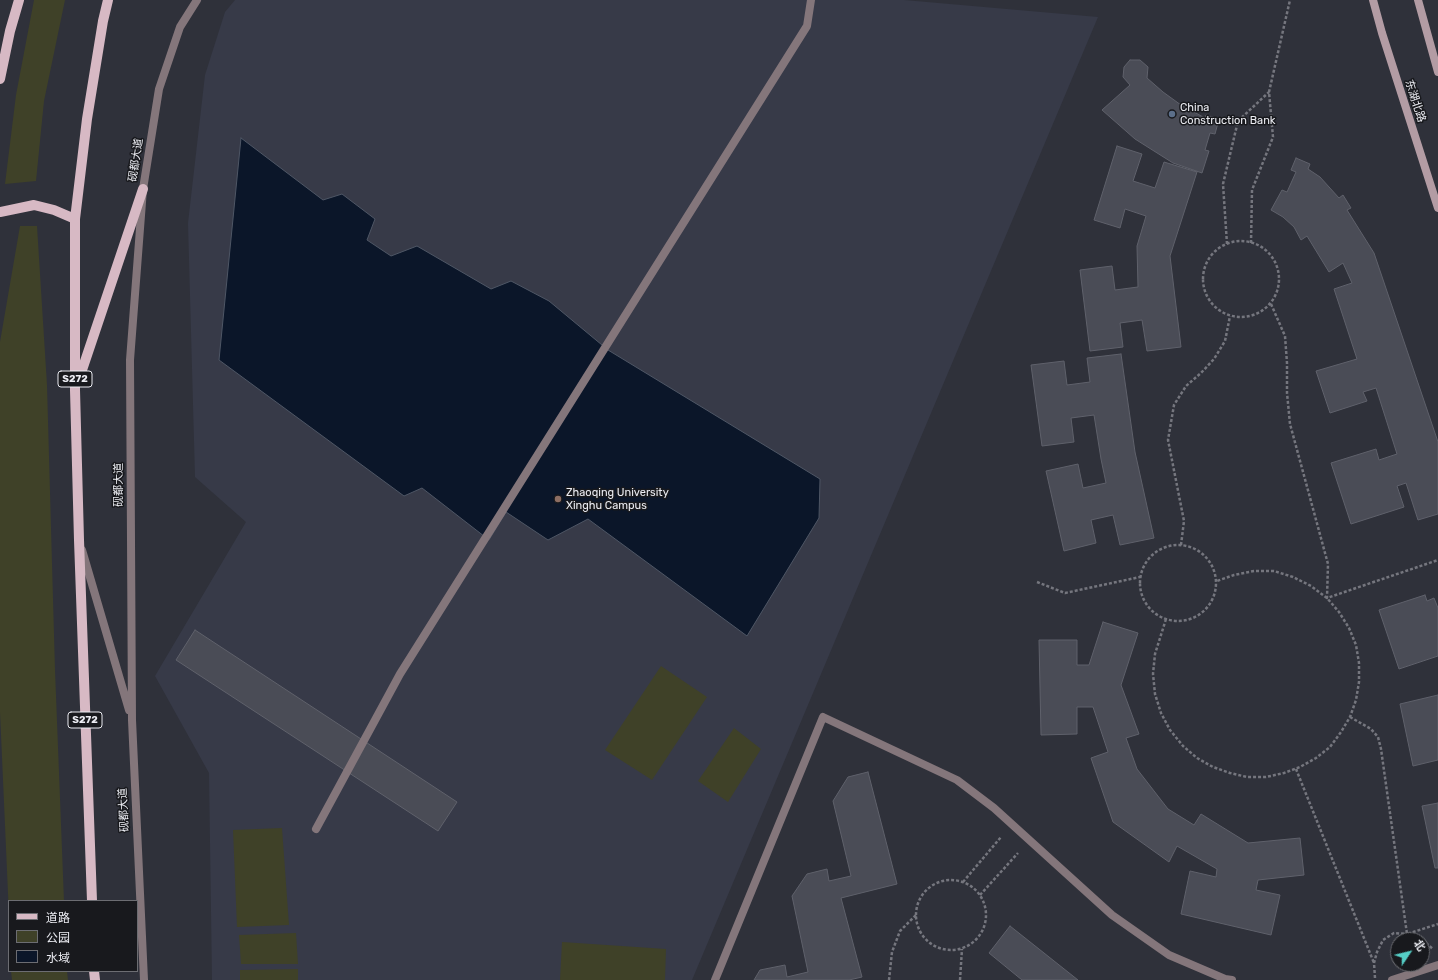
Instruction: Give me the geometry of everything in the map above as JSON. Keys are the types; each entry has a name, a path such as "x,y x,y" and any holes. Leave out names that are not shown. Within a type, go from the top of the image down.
{"main road":[{"path":"0,79 10,31 19,0"},
{"name":"S272","path":"92,900 75,390 76,219 87,118 103,21 108,0"},
{"name":"东湖北路","path":"1373,0 1382,33 1438,208"},
{"path":"1418,0 1438,72"},
{"path":"75,390 143,189"},
{"path":"0,212 34,205 54,210 76,219"}],"street":[{"name":"砚都大道","path":"144,980 132,720 130,360 143,189 159,89 180,27 197,0"},
{"path":"316,829 400,674 808,26 811,0"},
{"path":"79,540 132,720"},
{"path":"715,980 823,717 957,780 994,808 1112,915 1169,955 1225,979 1232,980"},
{"path":"1392,980 1438,965"}],"path":[{"path":"1251,242 1252,190 1273,137 1269,92 1290,0"},
{"path":"1227,244 1224,184 1238,121 1269,92"},
{"path":"1239,241 1251,242 1262,248 1271,257 1277,268 1279,280 1277,293 1271,304 1252,316 1241,318 1230,316 1219,311 1205,292 1203,281 1204,269 1209,258 1217,249 1227,244 1239,241"},
{"path":"1271,304 1285,336 1287,393 1290,424 1328,564 1327,598"},
{"path":"1181,544 1184,521 1168,440 1174,405 1186,386 1202,373 1226,341 1230,316"},
{"path":"1174,544 1181,544 1198,550 1208,558 1214,568 1217,581 1216,592 1211,603 1204,612 1194,618 1183,621 1172,621 1161,617 1151,610 1144,600 1140,589 1140,577 1144,565 1151,554 1161,548 1174,544"},
{"path":"1327,598 1438,560"},
{"path":"1166,619 1155,654 1153,674 1155,694 1161,713 1170,730 1183,746 1197,758 1213,767 1230,773 1247,776 1266,777 1284,773 1296,769 1316,758 1330,746 1341,732 1350,717 1356,700 1360,682 1359,663 1357,651 1349,628 1339,612 1327,598 1311,586 1274,571 1254,571 1234,575 1217,581"},
{"path":"1037,582 1065,594 1140,577"},
{"path":"1350,717 1371,729 1378,737 1381,749 1407,932"},
{"path":"1296,769 1374,963 1375,980"},
{"path":"963,882 1012,825"},
{"path":"980,895 1029,840"},
{"path":"952,880 963,882 972,887 980,895 985,905 987,916 979,936 972,944 962,949 951,950 940,948 930,943 922,935 916,914 918,904 923,894 931,886 941,881 952,880"},
{"path":"889,980 892,952 900,931 916,914"},
{"path":"1413,932 1438,924"},
{"path":"1374,963 1377,952 1383,940 1390,936"},
{"path":"1430,947 1435,952"},
{"path":"960,980 962,949"}],"shaded area":[{"name":"Zhaoqing University Xinghu Campus","path":"235,0 904,0 1098,17 692,980 212,980 209,773 155,676 246,522 195,477 188,223 205,75 225,12"}],"green space":[{"path":"34,0 65,0 44,101 36,181 5,184 16,95"},
{"path":"20,226 37,226 47,385 55,670 64,900 8,900 0,712 0,342"},
{"path":"661,666 707,697 652,780 605,750"},
{"path":"734,728 761,749 728,802 698,781"},
{"path":"282,828 289,925 237,927 233,830"},
{"path":"296,933 298,964 241,964 239,935"},
{"path":"562,942 666,949 665,980 560,980"},
{"path":"298,969 298,980 240,980 240,970"},
{"path":"11,972 67,972 68,980 12,980"}],"water":[{"path":"241,138 323,200 342,194 375,219 367,240 391,256 417,246 491,289 511,281 549,301 608,350 820,479 819,518 747,636 588,519 548,540 506,512 489,540 422,488 404,496 219,360"}],"building":[{"path":"1130,60 1140,60 1148,67 1147,78 1181,105 1205,118 1206,115 1219,119 1215,134 1210,133 1205,150 1209,151 1202,173 1173,163 1135,139 1102,110 1130,85 1123,77 1124,67"},
{"path":"1117,146 1142,154 1133,181 1155,188 1164,162 1197,172 1170,256 1181,347 1147,351 1142,320 1120,323 1123,347 1090,351 1080,270 1112,266 1115,290 1138,287 1137,246 1146,216 1125,209 1120,228 1094,220"},
{"path":"1296,158 1310,164 1308,169 1320,177 1339,198 1343,195 1351,208 1347,210 1374,253 1438,442 1438,514 1418,520 1406,483 1397,486 1404,507 1351,524 1331,463 1376,449 1379,460 1397,454 1376,388 1363,392 1367,401 1330,413 1316,371 1357,359 1334,289 1352,283 1343,263 1329,272 1307,236 1301,240 1294,227 1283,217 1271,210 1282,190 1287,192 1296,172 1291,170"},
{"path":"1121,354 1135,452 1154,538 1120,545 1113,515 1091,520 1096,543 1064,551 1046,471 1078,464 1083,488 1106,483 1094,415 1071,418 1074,442 1042,446 1031,365 1064,361 1067,385 1090,382 1087,358"},
{"path":"1425,595 1427,601 1434,598 1438,608 1438,656 1399,669 1379,610"},
{"path":"1103,622 1138,633 1121,685 1139,734 1126,738 1137,769 1168,809 1194,825 1201,814 1248,843 1300,838 1304,875 1258,880 1256,890 1280,895 1271,935 1181,914 1190,871 1216,877 1217,869 1177,846 1169,862 1113,822 1091,758 1108,752 1093,707 1077,707 1077,734 1041,735 1039,640 1077,640 1077,665 1089,665"},
{"path":"195,630 457,802 438,831 176,660"},
{"path":"1438,695 1438,760 1413,766 1400,704"},
{"path":"868,772 897,884 841,898 862,977 849,980 754,980 760,970 785,965 787,977 808,972 792,896 807,874 827,869 829,881 851,876 833,801 848,777"},
{"path":"1438,803 1438,868 1435,868 1422,806"},
{"path":"1010,926 1078,980 1022,980 989,953"}],"place":[{"name":"China Construction Bank","path":"1172,114"},
{"name":"Zhaoqing University Xinghu Campus","path":"558,499"}]}
